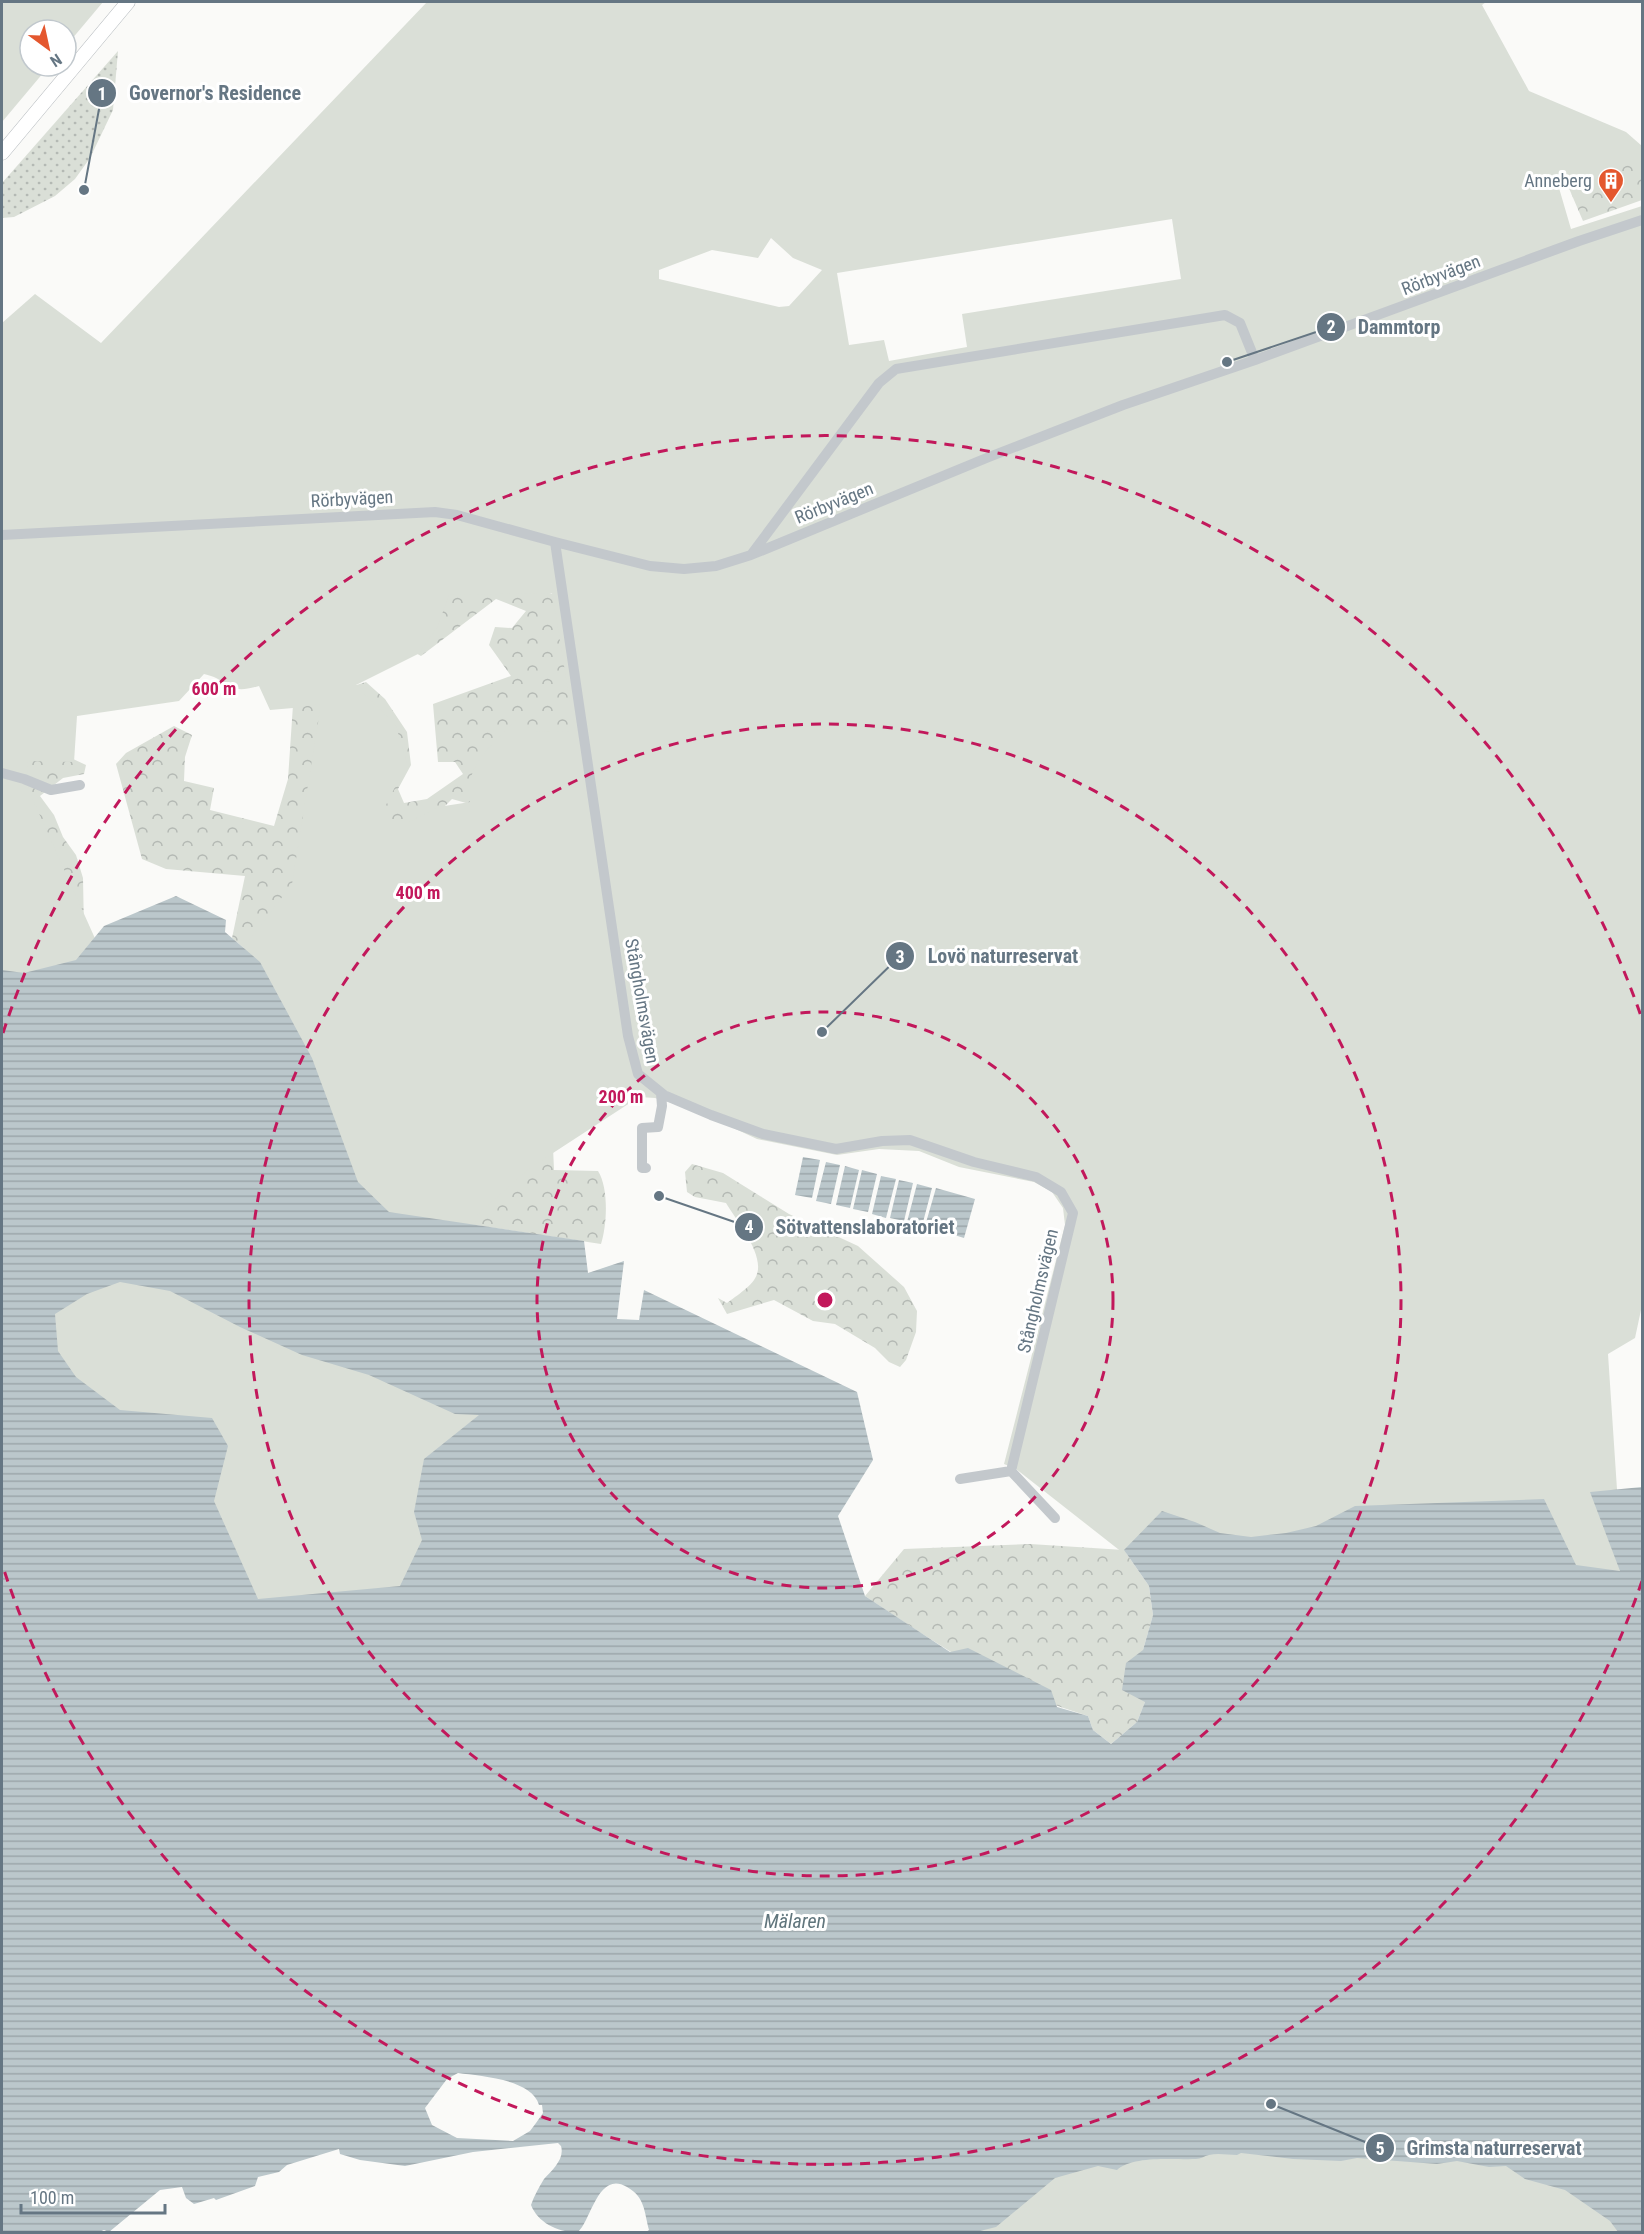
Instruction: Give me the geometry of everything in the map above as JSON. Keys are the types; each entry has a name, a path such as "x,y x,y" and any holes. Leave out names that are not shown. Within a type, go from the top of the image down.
{"main road":[{"path":"2,153 128,2"}],"street":[{"name":"Rörbyvägen","path":"2,535 435,512 457,515 650,566 684,569 716,567 1123,405 1255,360 1642,220"},
{"path":"751,555 879,383 896,369 1225,315 1240,323 1255,360"},
{"name":"Stångholmsvägen","path":"555,542 628,1036 638,1074 661,1093 763,1134 836,1149 882,1141 910,1140 974,1162 1036,1177 1061,1192 1073,1213 1011,1471"},
{"path":"2,773 51,790 80,785"},
{"path":"646,1168 642,1168 642,1128 658,1127 662,1106 661,1093"},
{"path":"960,1479 1011,1471 1055,1518"}],"green space":[{"path":"2,2 103,2 78,32 78,18 18,18 18,78 39,78 2,122"},
{"path":"427,2 1486,2 1482,5 1529,91 1626,132 1642,146 1642,166 1641,161 1559,188 1571,229 1642,206 1642,1310 1635,1338 1608,1354 1642,1865 2,1863 2,323 35,294 101,343","holes":["1172,219 1181,279 962,314 967,347 889,361 884,340 849,345 837,273","771,238 793,258 822,270 789,306 779,307 659,279 659,270 712,250 758,258","552,593 575,732 533,731 517,719 490,746 476,766 471,777 470,802 438,807 407,823 377,823 407,763 396,726 356,685 418,654 437,628 449,595","204,674 234,688 248,689 259,686 270,710 321,704 292,884 230,966 106,963 29,791 27,761 74,762 77,716 179,701","639,1097 655,1098 695,1110 757,1139 837,1155 879,1149 919,1151 959,1167 1034,1182 1052,1192 1063,1208 1065,1225 1004,1464 1016,1469 1123,1553 1169,1560 1150,1759 992,1696 843,1593 474,1261 476,1216 530,1168"]},
{"path":"118,51 113,110 90,158 75,179 55,196 14,217 2,218 2,183"},
{"path":"1529,95 1642,153 1642,200 1583,221"},
{"path":"453,571 554,594 578,737 473,805 452,799 429,822 553,1147 554,1170 598,1171 602,1178 606,1207 601,1244 389,1212 260,962 232,938 245,876 166,869 142,859 116,764 126,753 174,726 192,735 185,757 184,781 214,788 210,810 274,826 288,779 293,705 366,682 385,699 407,732 411,765 398,789 404,803 427,799 463,774 455,762 438,762 433,704 511,676 489,645 495,627 512,628 526,611 496,599 421,656 405,647"},
{"path":"19,751 71,758 86,765 84,774 63,778 40,796 54,815 63,837 76,855 83,878 84,930 2,765"},
{"path":"692,1164 723,1173 789,1214 858,1246 904,1287 917,1311 916,1332 906,1360 900,1367 889,1362 875,1348 835,1324 813,1321 774,1300 727,1314 718,1298 727,1303 752,1282 757,1274 757,1256 748,1237 726,1203 695,1197 687,1192 685,1172"},
{"path":"1030,1544 1124,1550 1149,1586 1153,1615 1143,1650 1145,1702 1137,1722 1111,1744 1093,1730 1088,1716 1029,1694 972,1665 865,1596 904,1549"},
{"path":"1343,2013 1642,2232 699,2232"}],"water":[{"name":"Mälaren","path":"176,896 226,920 225,932 260,962 312,1058 358,1182 389,1212 584,1241 588,1273 624,1261 617,1319 639,1320 644,1290 857,1392 873,1460 838,1516 865,1596 950,1652 968,1648 1051,1690 1057,1707 1088,1716 1093,1730 1111,1744 1137,1722 1145,1702 1122,1690 1126,1663 1143,1650 1153,1615 1149,1586 1124,1550 1162,1511 1220,1533 1251,1537 1286,1533 1316,1526 1355,1506 1544,1499 1576,1565 1620,1571 1590,1492 1642,1487 1642,2232 1618,2232 1610,2221 1565,2190 1525,2179 1506,2166 1489,2167 1457,2161 1437,2164 1357,2158 1341,2161 1293,2159 1241,2153 1237,2155 1212,2154 1198,2159 1143,2160 1124,2165 1117,2170 1098,2166 1055,2178 996,2227 976,2232 646,2232 649,2230 641,2200 627,2187 617,2184 609,2185 602,2191 583,2226 578,2232 571,2232 557,2229 544,2222 531,2205 544,2179 559,2160 562,2151 558,2143 473,2152 405,2166 360,2160 340,2154 339,2149 287,2165 279,2172 258,2177 255,2186 216,2200 214,2198 194,2204 186,2198 182,2187 160,2190 109,2232 104,2230 99,2232 2,2232 2,970 24,973 76,960 104,926","holes":["120,1282 170,1291 240,1327 302,1355 369,1375 455,1414 479,1415 424,1459 414,1512 422,1540 400,1586 258,1599 214,1501 228,1446 212,1418 120,1410 76,1377 58,1351 55,1314 87,1294","458,2073 516,2084 534,2096 539,2105 542,2105 543,2113 530,2131 513,2141 457,2138 432,2125 425,2108 447,2079"]},
{"path":"803,1157 820,1160 812,1198 795,1195"},
{"path":"826,1162 840,1165 831,1204 816,1201"},
{"path":"845,1166 859,1170 850,1208 836,1205"},
{"path":"862,1170 877,1174 868,1212 853,1209"},
{"path":"881,1176 896,1179 886,1218 872,1214"},
{"path":"899,1180 913,1183 904,1221 890,1218"},
{"path":"917,1184 932,1188 922,1226 907,1222"},
{"path":"936,1188 975,1199 964,1238 925,1226"}],"place":[{"name":"Governor's Residence","path":"84,190"},
{"name":"Anneberg","path":"1611,204"},
{"name":"Dammtorp","path":"1227,362"},
{"name":"Lovö naturreservat","path":"822,1032"},
{"name":"Sötvattenslaboratoriet","path":"659,1196"},
{"name":"Grimsta naturreservat","path":"1271,2104"}]}
